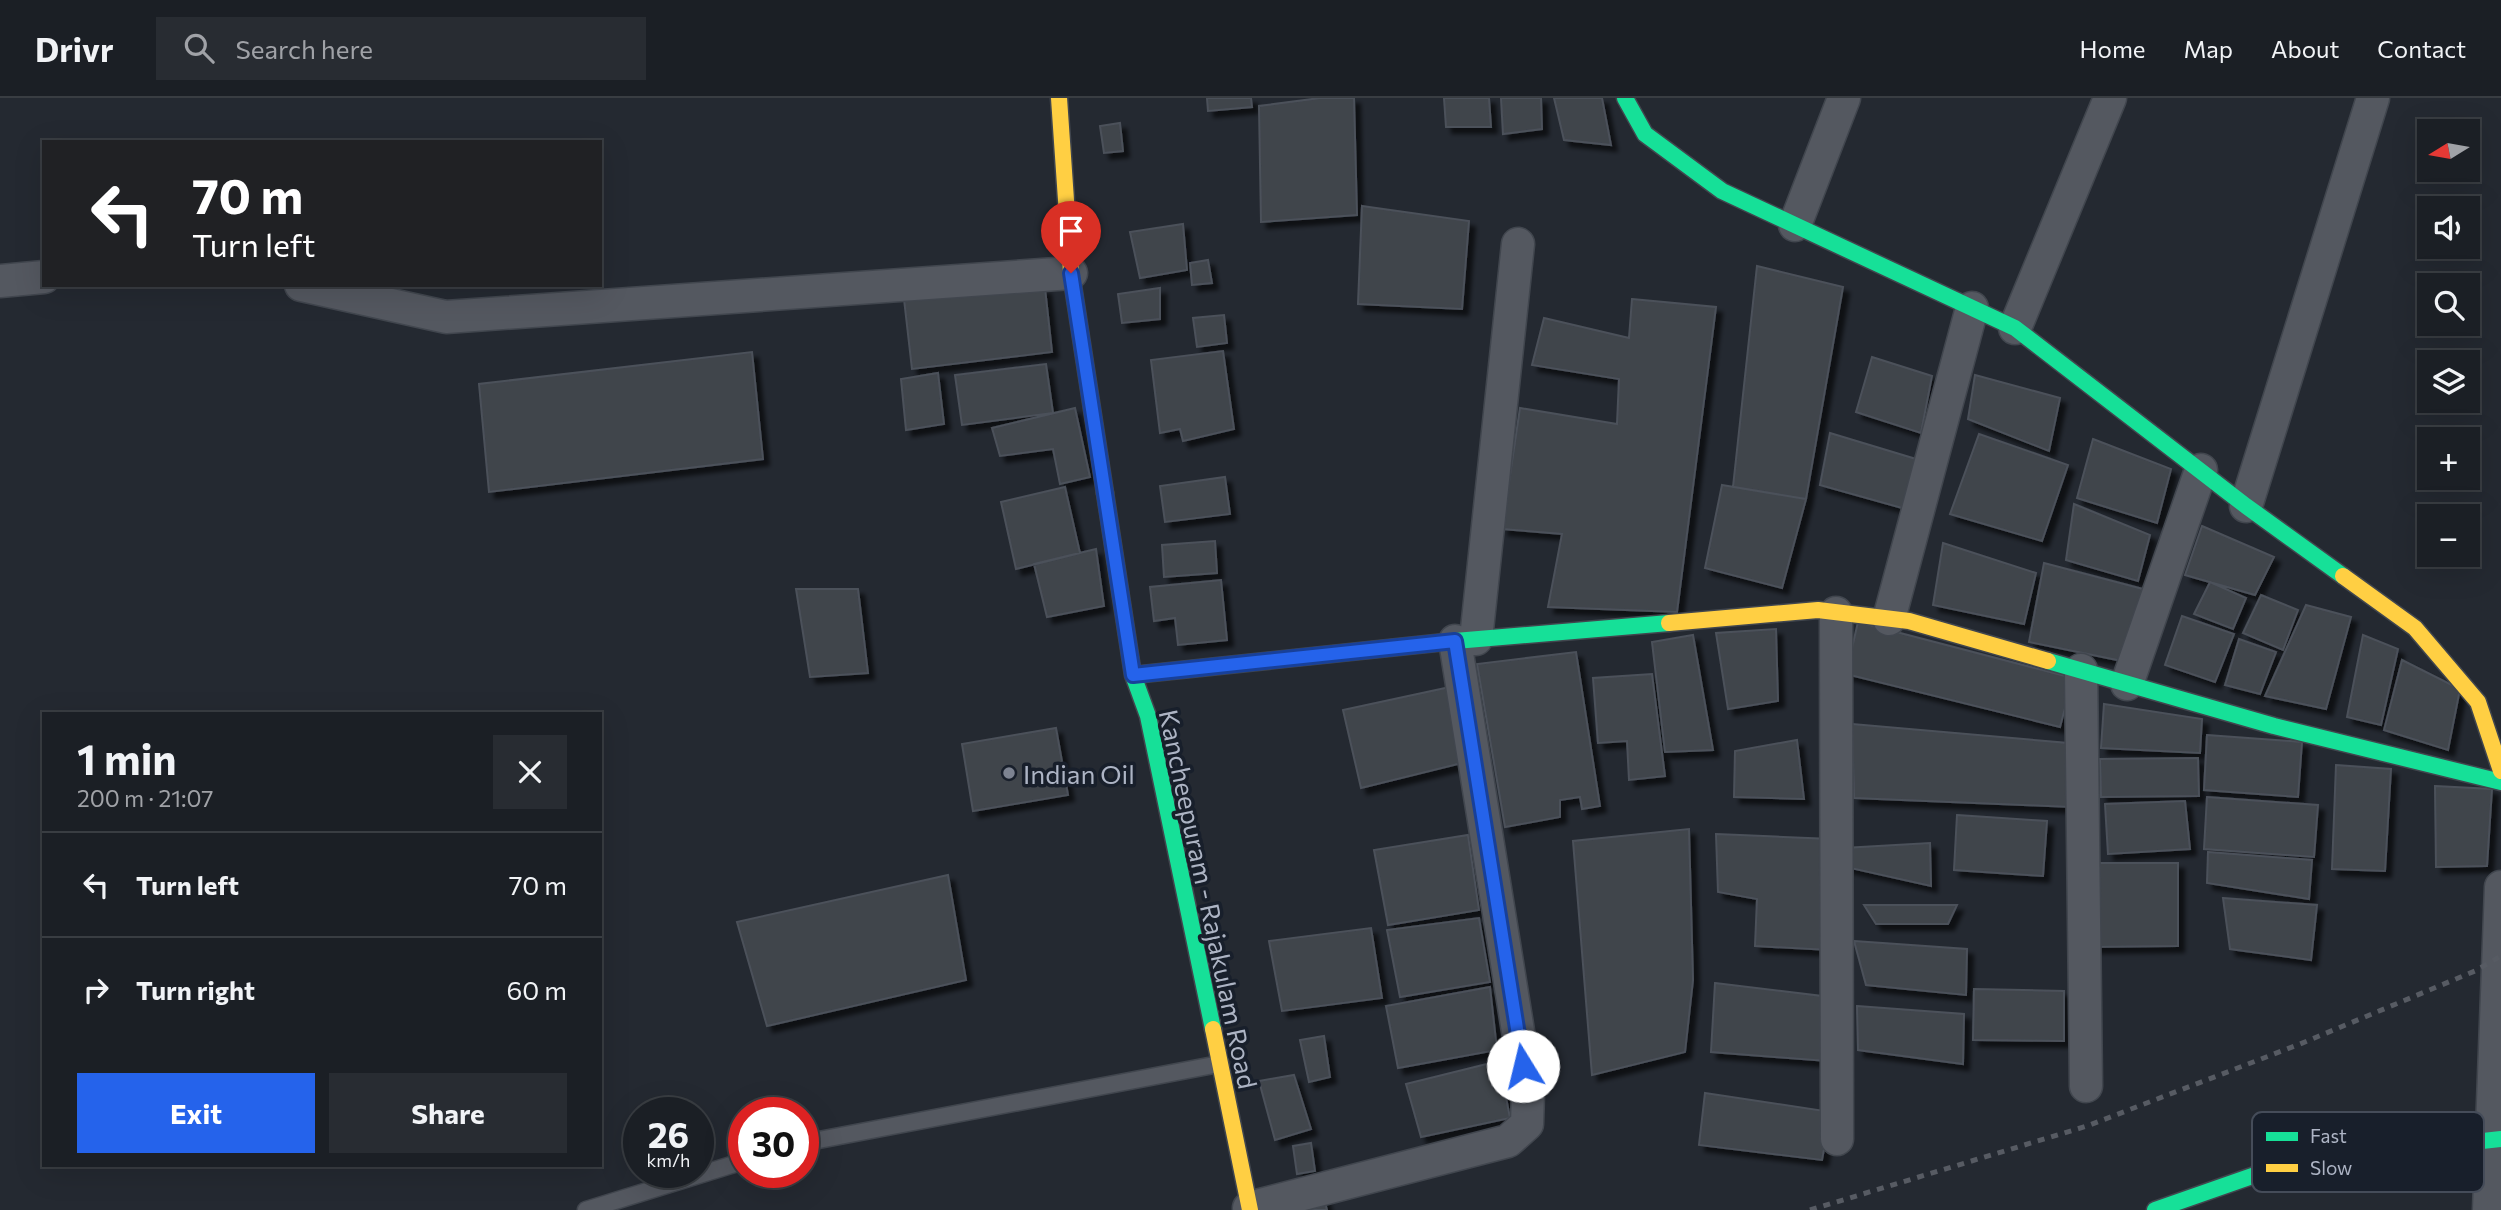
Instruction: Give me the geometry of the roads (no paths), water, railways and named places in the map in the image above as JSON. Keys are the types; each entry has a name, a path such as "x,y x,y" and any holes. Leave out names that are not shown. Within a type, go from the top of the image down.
{"street":[{"name":"Kancheepuram - Rajakulam Road","path":"1059,98 1071,273 1133,675 1148,716 1250,1209"},
{"path":"1625,98 1645,134 1721,191 2015,328 2246,506 2415,628 2477,702 2498,746"},
{"path":"1795,225 1844,98"},
{"path":"2015,328 2110,98"},
{"path":"2246,506 2373,98"},
{"path":"1250,1209 1508,1141 1527,1124 1528,1093 1465,640 1518,243"},
{"path":"310,287 446,317 1071,273"},
{"path":"0,281 42,277"},
{"path":"1889,619 1972,309"},
{"path":"2127,684 2201,471"},
{"path":"1133,675 1465,640 1818,610 1909,621 2274,726 2501,782"},
{"path":"1836,612 1837,1139"},
{"path":"2081,670 2087,1086"},
{"path":"2489,1210 2496,1139 2501,887"},
{"path":"2155,1210 2252,1177"}],"lane":[{"path":"819,1140 1219,1064"},
{"path":"586,1210 728,1166"}],"railway":[{"path":"1810,1210 2087,1126 2300,1044 2475,971 2501,956"}],"place":[{"name":"Indian Oil","path":"1009,773"}]}
